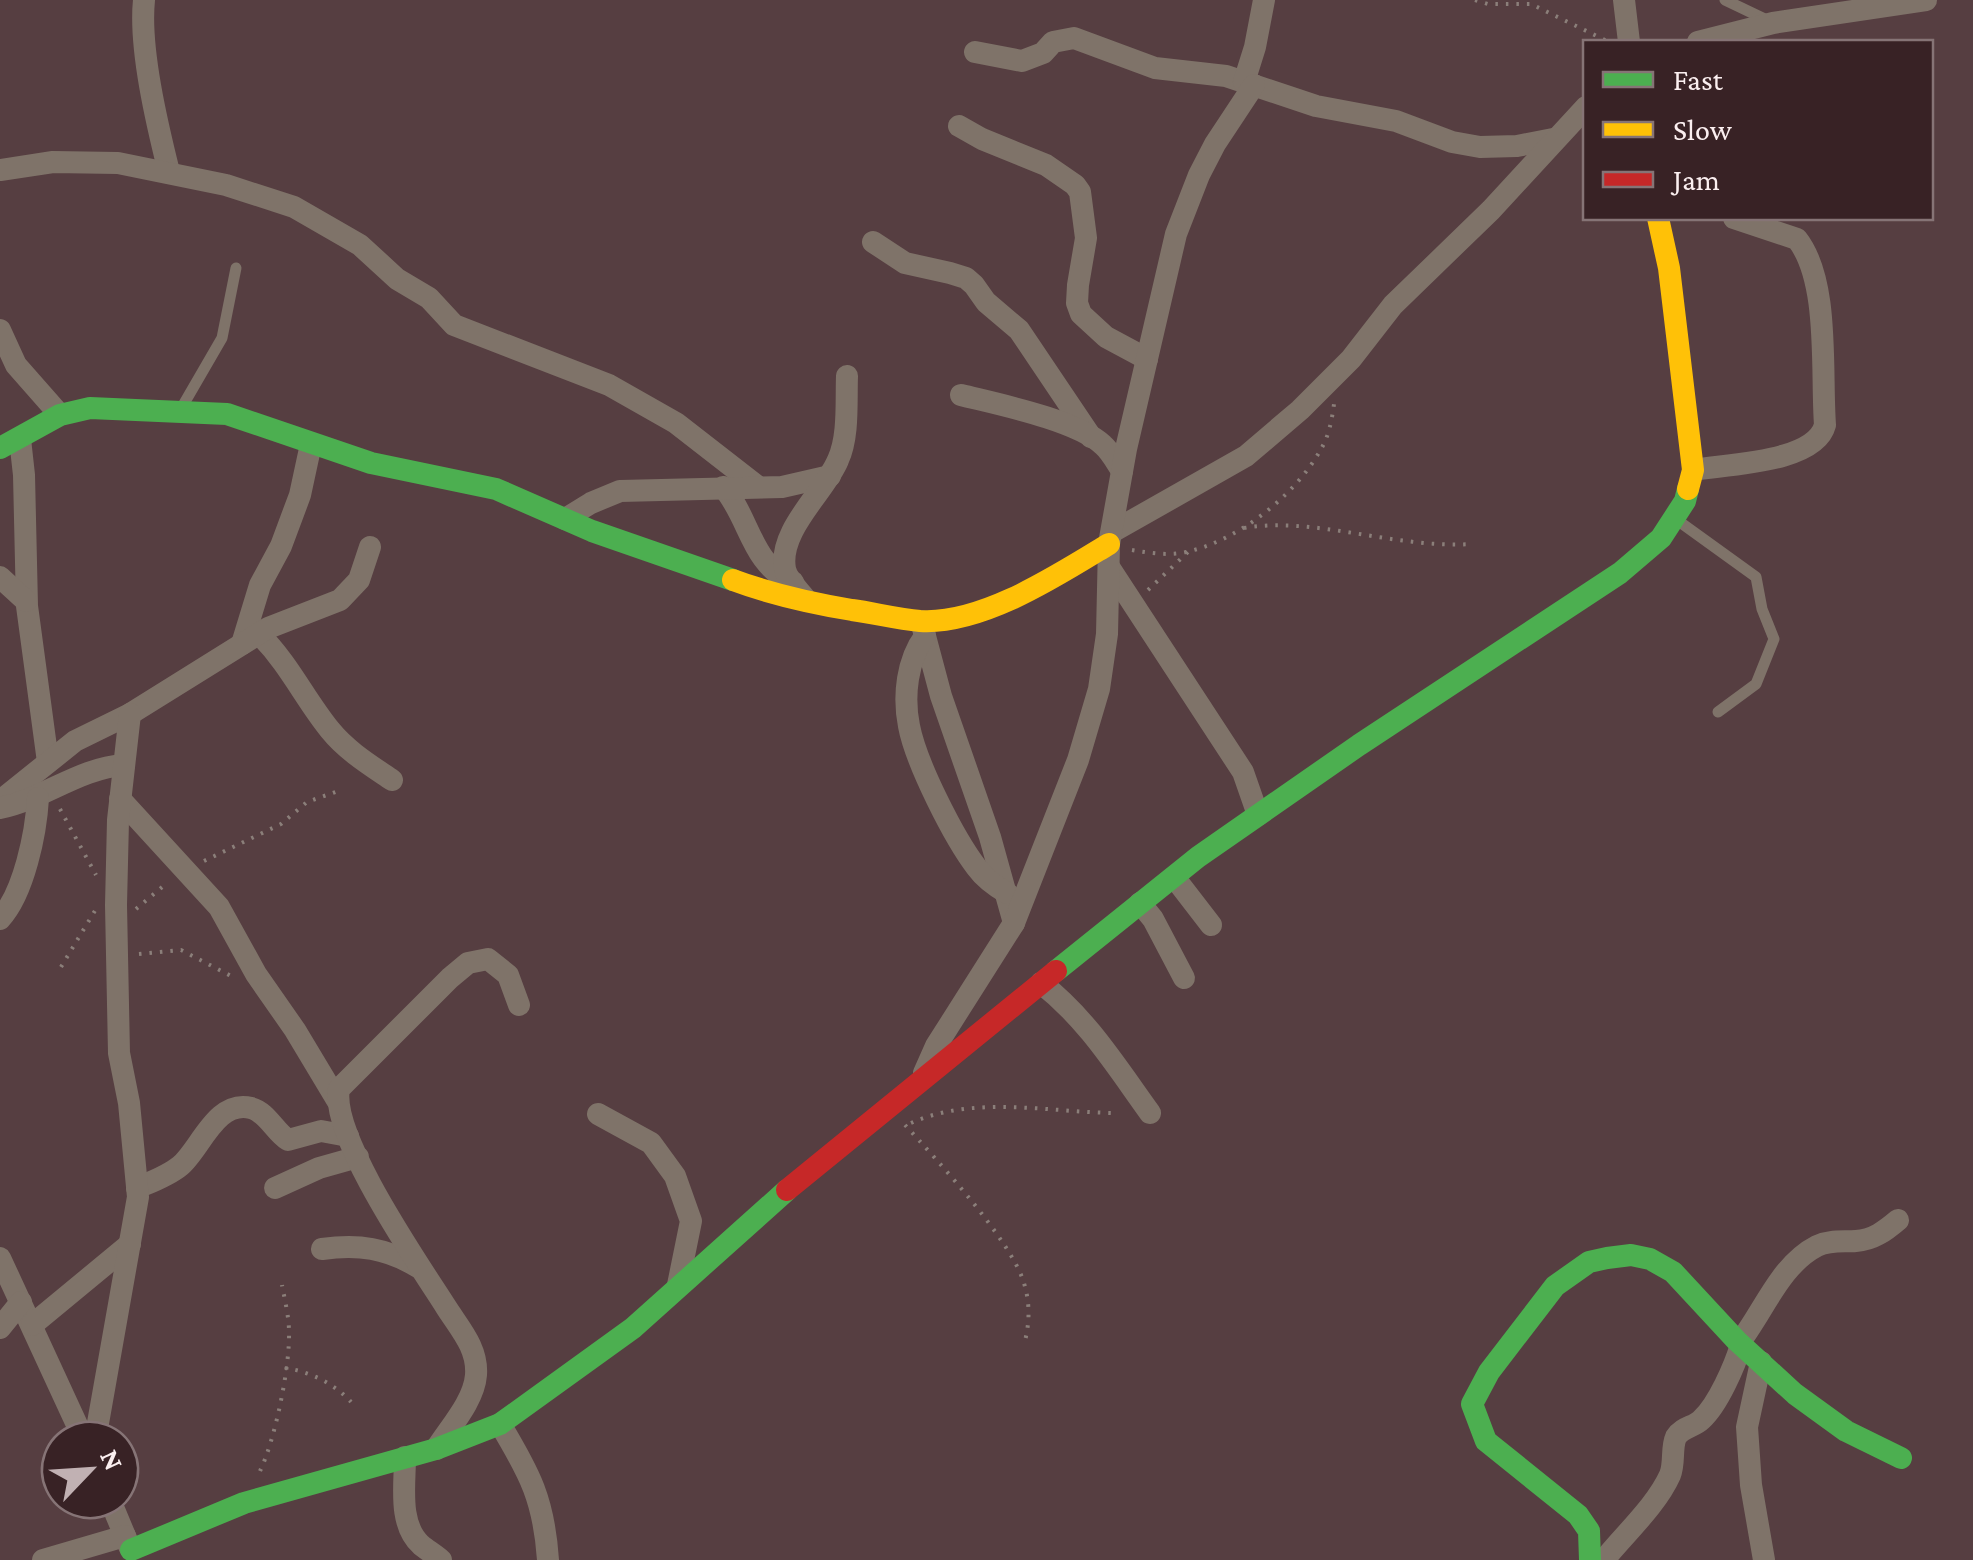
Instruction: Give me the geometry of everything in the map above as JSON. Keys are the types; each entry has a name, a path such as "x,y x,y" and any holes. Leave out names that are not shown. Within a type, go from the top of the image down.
{"street":[{"path":"144,0 142,20 170,172"},
{"path":"921,1081 936,1046 1014,923 1061,808 1099,689 1108,634 1110,548 1122,471 1176,234 1198,175 1249,84 1264,0"},
{"path":"1624,0 1629,40"},
{"path":"1715,40 1748,36 1773,23 1926,0"},
{"path":"975,52 1022,61 1043,53 1053,42 1074,38 1155,68 1189,70 1249,84 1316,106 1396,121 1452,142 1480,147 1517,146 1553,139"},
{"path":"722,487 736,502 767,567 800,592 923,628 1010,600 1110,548 1246,456 1300,410 1351,359 1392,305 1491,210 1583,111"},
{"path":"959,126 1046,165 1075,185 1080,192 1086,238 1078,285 1081,314 1106,338 1148,359"},
{"path":"0,170 53,162 102,162 226,185 294,207 360,245 397,279 429,298 454,325 609,384 676,423 757,486"},
{"path":"44,1560 130,1549 244,1503 436,1449 500,1424 633,1328 730,1237 1174,877 1258,815 1620,572 1661,538 1685,501 1693,470 1669,268 1658,220"},
{"path":"1693,470 1796,453 1823,433 1820,305 1808,257 1788,226 1748,220"},
{"path":"873,242 905,263 966,278 974,285 986,302 1019,330 1092,438"},
{"path":"0,330 16,364 60,415"},
{"path":"800,592 785,569 786,550 803,512 830,476 842,452 848,376"},
{"path":"961,395 1040,416 1092,438 1108,449 1122,471"},
{"path":"48,762 26,602 25,509 10,444 60,415 90,408 227,414 371,463 496,488 751,590 780,598 800,592"},
{"path":"251,639 260,585 282,546 300,495 311,444"},
{"path":"566,519 620,491 782,486 830,476"},
{"path":"0,805 76,740 130,714 292,616 326,608 340,600 358,580 370,547"},
{"path":"1110,548 1133,605 1243,772 1258,815"},
{"path":"0,576 26,602"},
{"path":"923,628 907,682 908,724 915,748 974,864 1007,894"},
{"path":"923,628 1014,923"},
{"path":"251,639 291,668 330,730 349,750 392,780"},
{"path":"42,703 76,740"},
{"path":"99,1420 137,1188 120,1053 116,919 120,799 130,714"},
{"path":"0,805 45,794 101,766 124,766"},
{"path":"0,919 10,908 45,794"},
{"path":"120,799 219,908 336,1100 353,1146 422,1269 476,1354 476,1379 470,1396 436,1449"},
{"path":"1174,877 1211,924"},
{"path":"1140,903 1153,919 1184,978"},
{"path":"336,1100 350,1074 468,963 488,959 498,965 508,976 519,1005"},
{"path":"1040,983 1066,1003 1086,1026 1150,1114"},
{"path":"137,1188 184,1164 209,1126 220,1116 242,1108 259,1112 288,1140 321,1131 353,1146"},
{"path":"598,1114 651,1144 675,1176 691,1221 678,1285"},
{"path":"275,1188 319,1168 353,1146"},
{"path":"1898,1220 1872,1238 1826,1243 1810,1251 1779,1280 1740,1344 1736,1363 1706,1414 1698,1423 1682,1430 1675,1440 1668,1478 1601,1555 1578,1515 1486,1441 1472,1411 1474,1396 1488,1372 1555,1286 1589,1262 1631,1254 1650,1259 1672,1272 1740,1344 1846,1431 1901,1458"},
{"path":"32,1325 130,1244"},
{"path":"322,1249 359,1245 379,1248 422,1269"},
{"path":"0,1258 75,1420"},
{"path":"0,1327 21,1302"},
{"path":"1760,1362 1747,1427 1751,1485 1764,1560"},
{"path":"500,1424 529,1472 541,1504 548,1560"},
{"path":"405,1457 404,1499 409,1528 420,1544 440,1560"},
{"path":"118,1520 130,1549"}],"lane":[{"path":"1726,0 1773,23"},
{"path":"181,410 222,338 236,268"},
{"path":"1674,518 1756,577 1762,609 1774,640 1756,684 1718,712"}],"path":[{"path":"1475,0 1488,4 1531,4 1608,40"},
{"path":"1110,548 1188,552 1261,514 1302,476 1322,448 1334,404"},
{"path":"1239,528 1274,523 1422,545 1472,544"},
{"path":"1133,605 1188,552"},
{"path":"60,967 106,898 116,919 184,872 281,824 302,805 340,790"},
{"path":"45,794 98,877"},
{"path":"117,955 181,950 236,979 266,987"},
{"path":"905,1126 933,1113 988,1106 1114,1114"},
{"path":"885,1110 905,1126 1012,1255 1029,1304 1025,1341"},
{"path":"244,1503 270,1447 285,1368 289,1332 282,1285"},
{"path":"285,1368 303,1371 334,1386 351,1402"}],"traffic: fast":[{"path":"0,448 60,415 90,408 227,414 371,463 496,489 592,531 733,580"},
{"path":"1056,971 1198,857 1359,745 1620,573 1661,538 1685,501 1688,489"},
{"path":"131,1550 244,1503 436,1449 500,1424 633,1328 787,1190"},
{"path":"1590,1560 1589,1531 1578,1515 1486,1441 1472,1404 1489,1372 1555,1286 1589,1262 1631,1255 1650,1259 1673,1272 1737,1341 1795,1394 1846,1431 1901,1458"}],"traffic: slow":[{"path":"1658,220 1669,268 1693,470 1688,489"},
{"path":"733,580 821,604 911,620 944,620 1019,596 1109,544"}],"traffic: jam":[{"path":"787,1190 1056,971"}]}
